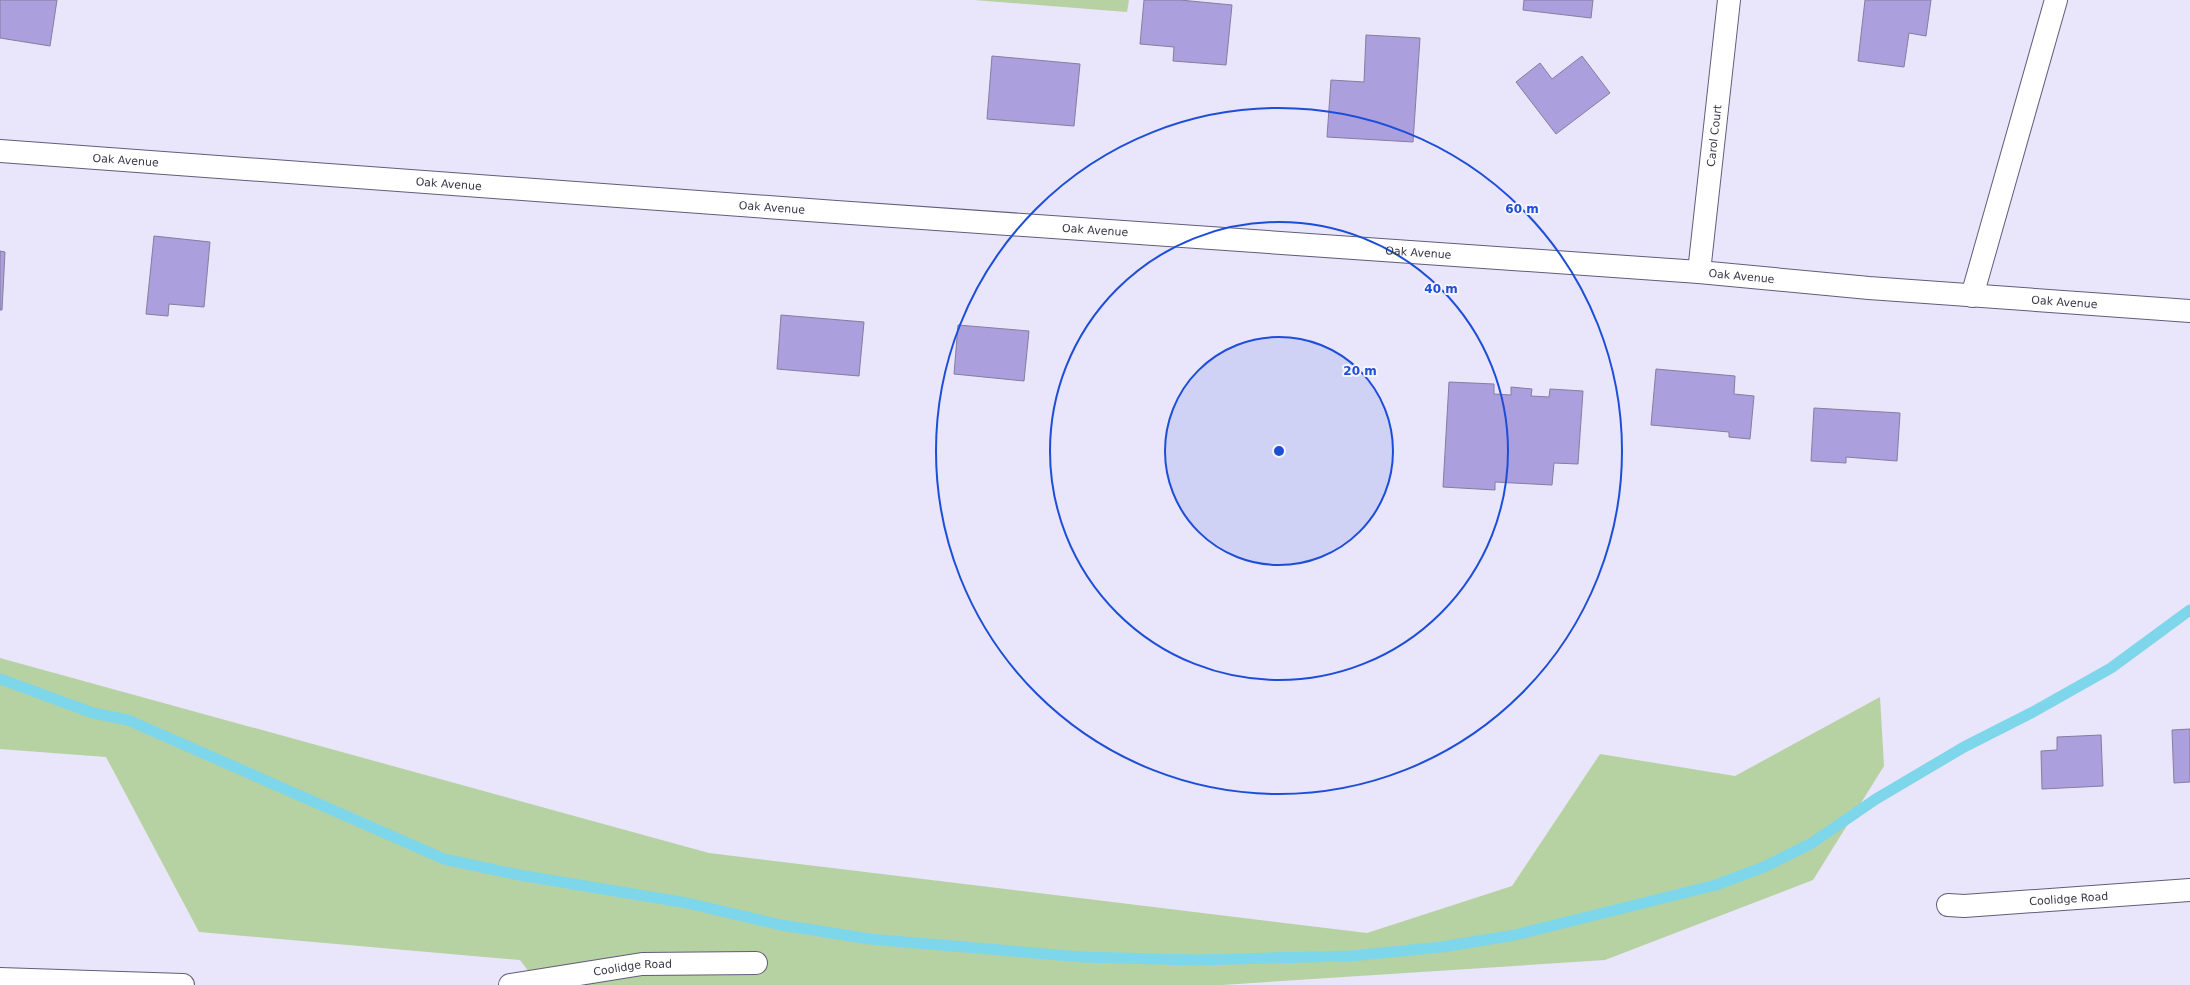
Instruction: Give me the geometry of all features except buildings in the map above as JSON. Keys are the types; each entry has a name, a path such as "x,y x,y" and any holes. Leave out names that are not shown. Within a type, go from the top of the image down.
{"street":[{"name":"Carol Court","path":"1699,272 1729,0"},
{"path":"1972,296 2056,0"},
{"name":"Oak Avenue","path":"0,151 836,212 1699,272 1972,296 2190,311"},
{"name":"Coolidge Road","path":"1948,905 1964,906 2190,890"},
{"name":"Coolidge Road","path":"510,985 642,964 756,963"},
{"path":"0,979 183,985"}],"green space":[{"path":"974,0 1129,0 1127,12"},
{"path":"0,658 709,853 1367,933 1512,886 1600,754 1735,776 1880,697 1884,766 1813,880 1605,960 1222,985 539,985 520,960 199,932 106,757 0,749"}],"waterway":[{"path":"0,679 93,713 128,720 444,859 519,875 687,903 781,925 870,939 1082,957 1196,960 1351,956 1442,947 1515,935 1716,885 1764,867 1812,843 1876,799 1964,747 2033,712 2111,668 2190,610"}]}
